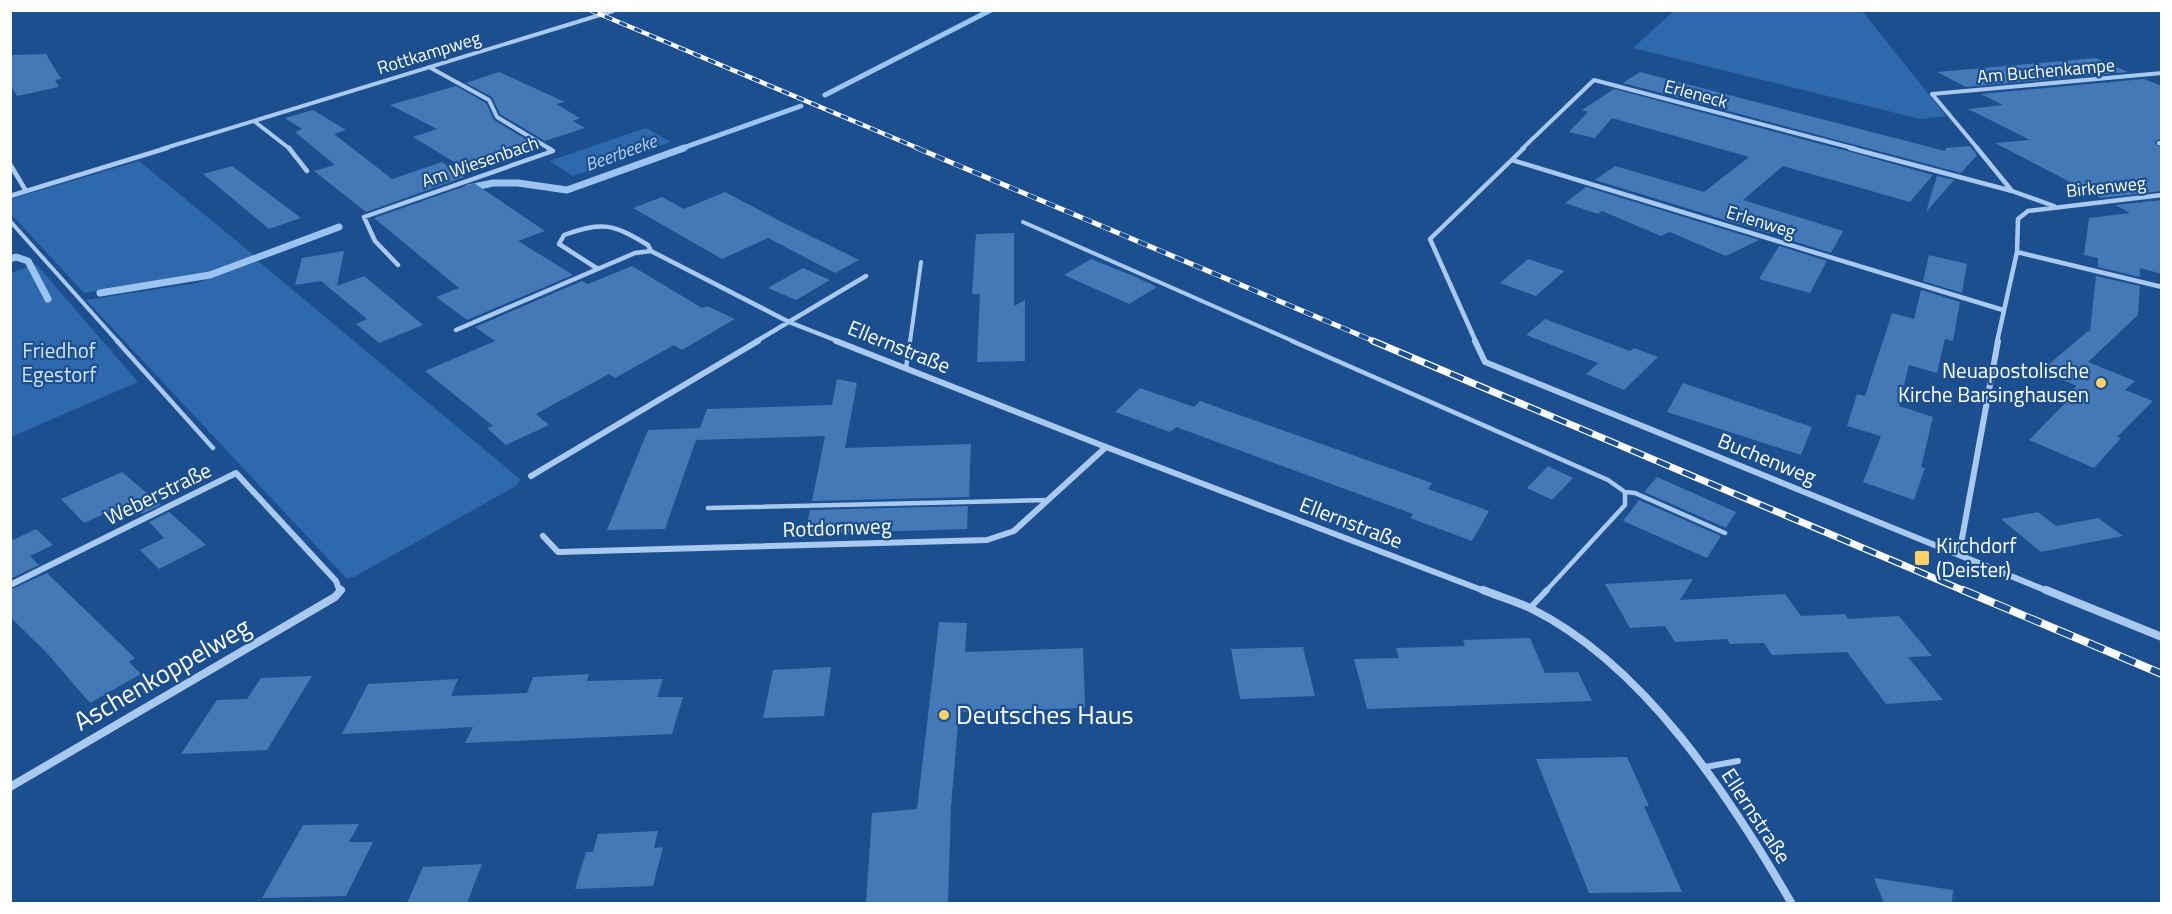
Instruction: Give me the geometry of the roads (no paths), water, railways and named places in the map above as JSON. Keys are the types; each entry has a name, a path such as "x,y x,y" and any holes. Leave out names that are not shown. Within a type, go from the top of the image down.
{"street":[{"name":"Rottkampweg","path":"10,196 613,11"},
{"name":"Am Wiesenbach","path":"398,265 375,241 364,217 553,151 497,117 489,100 429,67"},
{"name":"Am Buchenkampe","path":"2012,191 1932,94 2162,73"},
{"name":"Erleneck","path":"1430,239 1594,80 2012,191"},
{"path":"254,121 286,144 307,171"},
{"name":"Erlenweg","path":"1512,160 2002,310"},
{"path":"10,164 26,191"},
{"path":"2012,191 2054,206"},
{"name":"Birkenweg","path":"2016,252 2018,219 2028,211 2054,206 2162,195"},
{"name":"Ellernstraße","path":"598,269 559,244 564,235 593,224 611,224 648,246 651,251 789,322 1106,447 1530,608 1591,648 1647,699 1705,767 1792,903"},
{"name":"Buchenweg","path":"1430,239 1485,362 2162,637"},
{"path":"456,330 635,253 651,251"},
{"path":"1959,555 2002,310 2016,252 2162,287"},
{"name":"Ellernstraße","path":"531,476 866,276"},
{"name":"Rotdornweg","path":"543,536 558,552 987,540 1014,531 1106,447"},
{"name":"Weberstraße","path":"10,585 236,473 336,581 341,590 335,597"},
{"name":"Aschenkoppelweg","path":"10,787 335,597"}],"lane":[{"path":"10,221 213,448"},
{"path":"1023,222 1608,480 1625,492 1635,493 1725,533"},
{"path":"906,368 921,262"},
{"path":"1530,608 1625,505 1625,492"},
{"path":"708,508 1048,500"},
{"path":"1705,767 1738,761"}],"waterway":[{"name":"Beerbeeke","path":"825,95 991,10"},
{"name":"Beerbeeke","path":"680,149 801,106"},
{"name":"Beerbeeke","path":"469,188 493,183 518,183 567,190 684,148"},
{"name":"Beerbeeke","path":"100,293 210,275 339,227"},
{"name":"Beerbeeke","path":"10,259 16,257 28,261 48,299"}],"railway":[{"path":"590,10 920,149"},
{"path":"917,148 1376,342"},
{"path":"1373,341 1967,592"},
{"path":"1963,590 2162,674"}],"place":[{"name":"Neuapostolische Kirche Barsinghausen","path":"2101,383"},
{"name":"Kirchdorf (Deister)","path":"1922,558"},
{"name":"Deutsches Haus","path":"944,715"}],"park label":[{"name":"Friedhof Egestorf","path":"59,363"}]}
